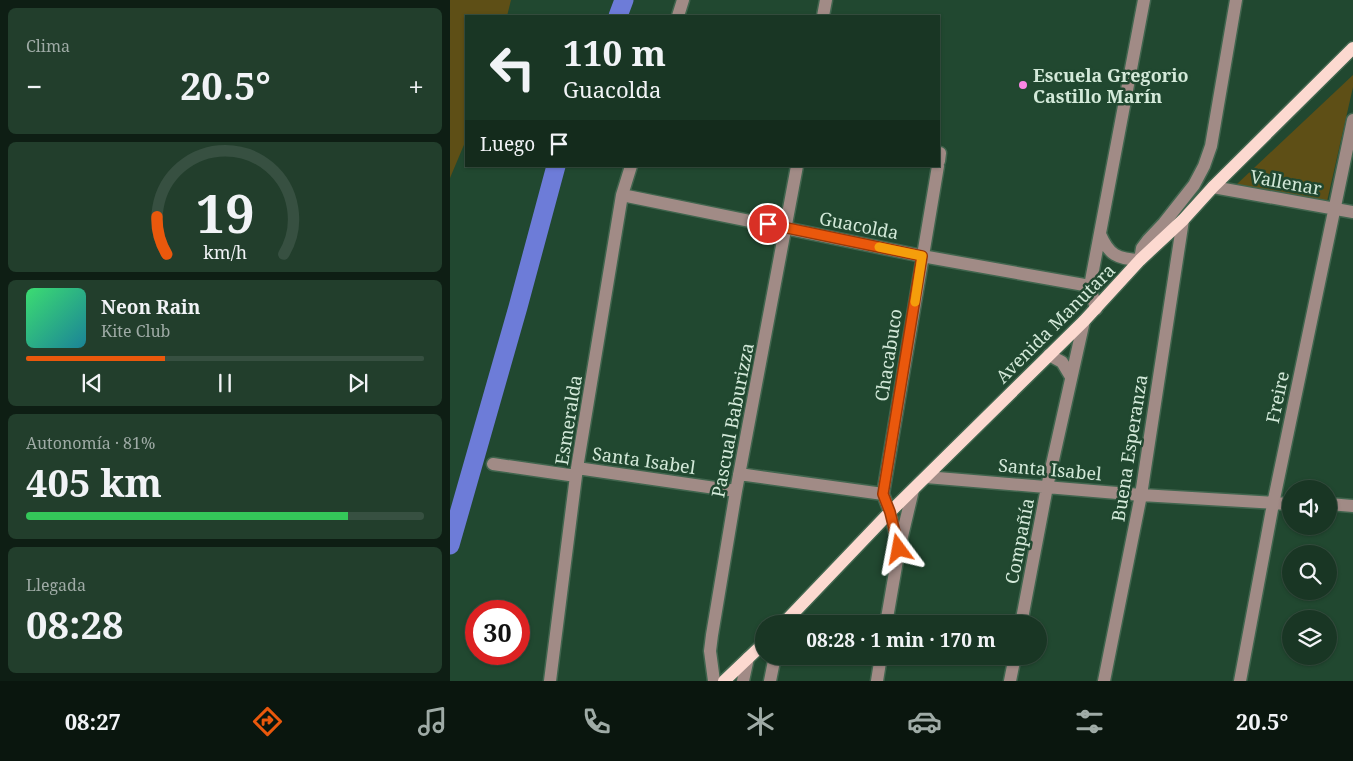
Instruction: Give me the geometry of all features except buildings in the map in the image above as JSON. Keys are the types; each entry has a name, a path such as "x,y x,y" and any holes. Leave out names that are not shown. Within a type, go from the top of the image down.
{"main road":[{"name":"Avenida Manutara","path":"792,615 890,512 1096,309 1140,260 1183,220 1213,187 1353,48"},
{"path":"724,681 755,651"}],"street":[{"path":"678,15 683,0"},
{"path":"823,15 826,0"},
{"path":"1096,309 1090,286 1144,0"},
{"path":"1100,234 1110,252 1128,260 1140,260 1142,248 1194,185 1204,166 1211,146 1236,0"},
{"name":"Freire","path":"1240,681 1273,504 1353,120"},
{"name":"Esmeralda","path":"550,681 577,472 622,195 630,167"},
{"name":"Pascual Baburizza","path":"714,681 711,665 711,643 739,474 797,167"},
{"name":"Chacabuco","path":"883,494 938,167"},
{"name":"Vallenar","path":"1213,187 1353,212"},
{"name":"Guacolda","path":"622,195 922,256 1090,286"},
{"name":"Buena Esperanza","path":"1104,681 1141,495 1183,220"},
{"name":"Compañía","path":"1023,615 1046,486 1084,321"},
{"path":"1049,356 1062,362 1071,377"},
{"name":"Santa Isabel","path":"493,464 736,491"},
{"path":"739,474 883,494 890,512 899,549"},
{"name":"Santa Isabel","path":"926,476 1141,495 1282,504"},
{"path":"888,615 899,549 913,490"},
{"path":"1337,505 1353,506"},
{"path":"743,681 748,658"},
{"path":"770,681 773,665"},
{"path":"877,681 880,665"},
{"path":"1010,681 1013,665"}],"shaded area":[{"path":"450,0 511,0 507,15 465,15 465,142 450,178"},
{"path":"1353,75 1353,87 1326,206 1237,184"}],"waterway":[{"path":"618,15 624,0"},
{"path":"450,545 556,167"}],"slow traffic":[{"path":"879,247 922,256 915,302"}],"place":[{"name":"Escuela Gregorio Castillo Marín","path":"1023,85"}],"route":[{"path":"768,224 922,256 883,494 890,512 899,549"}]}
